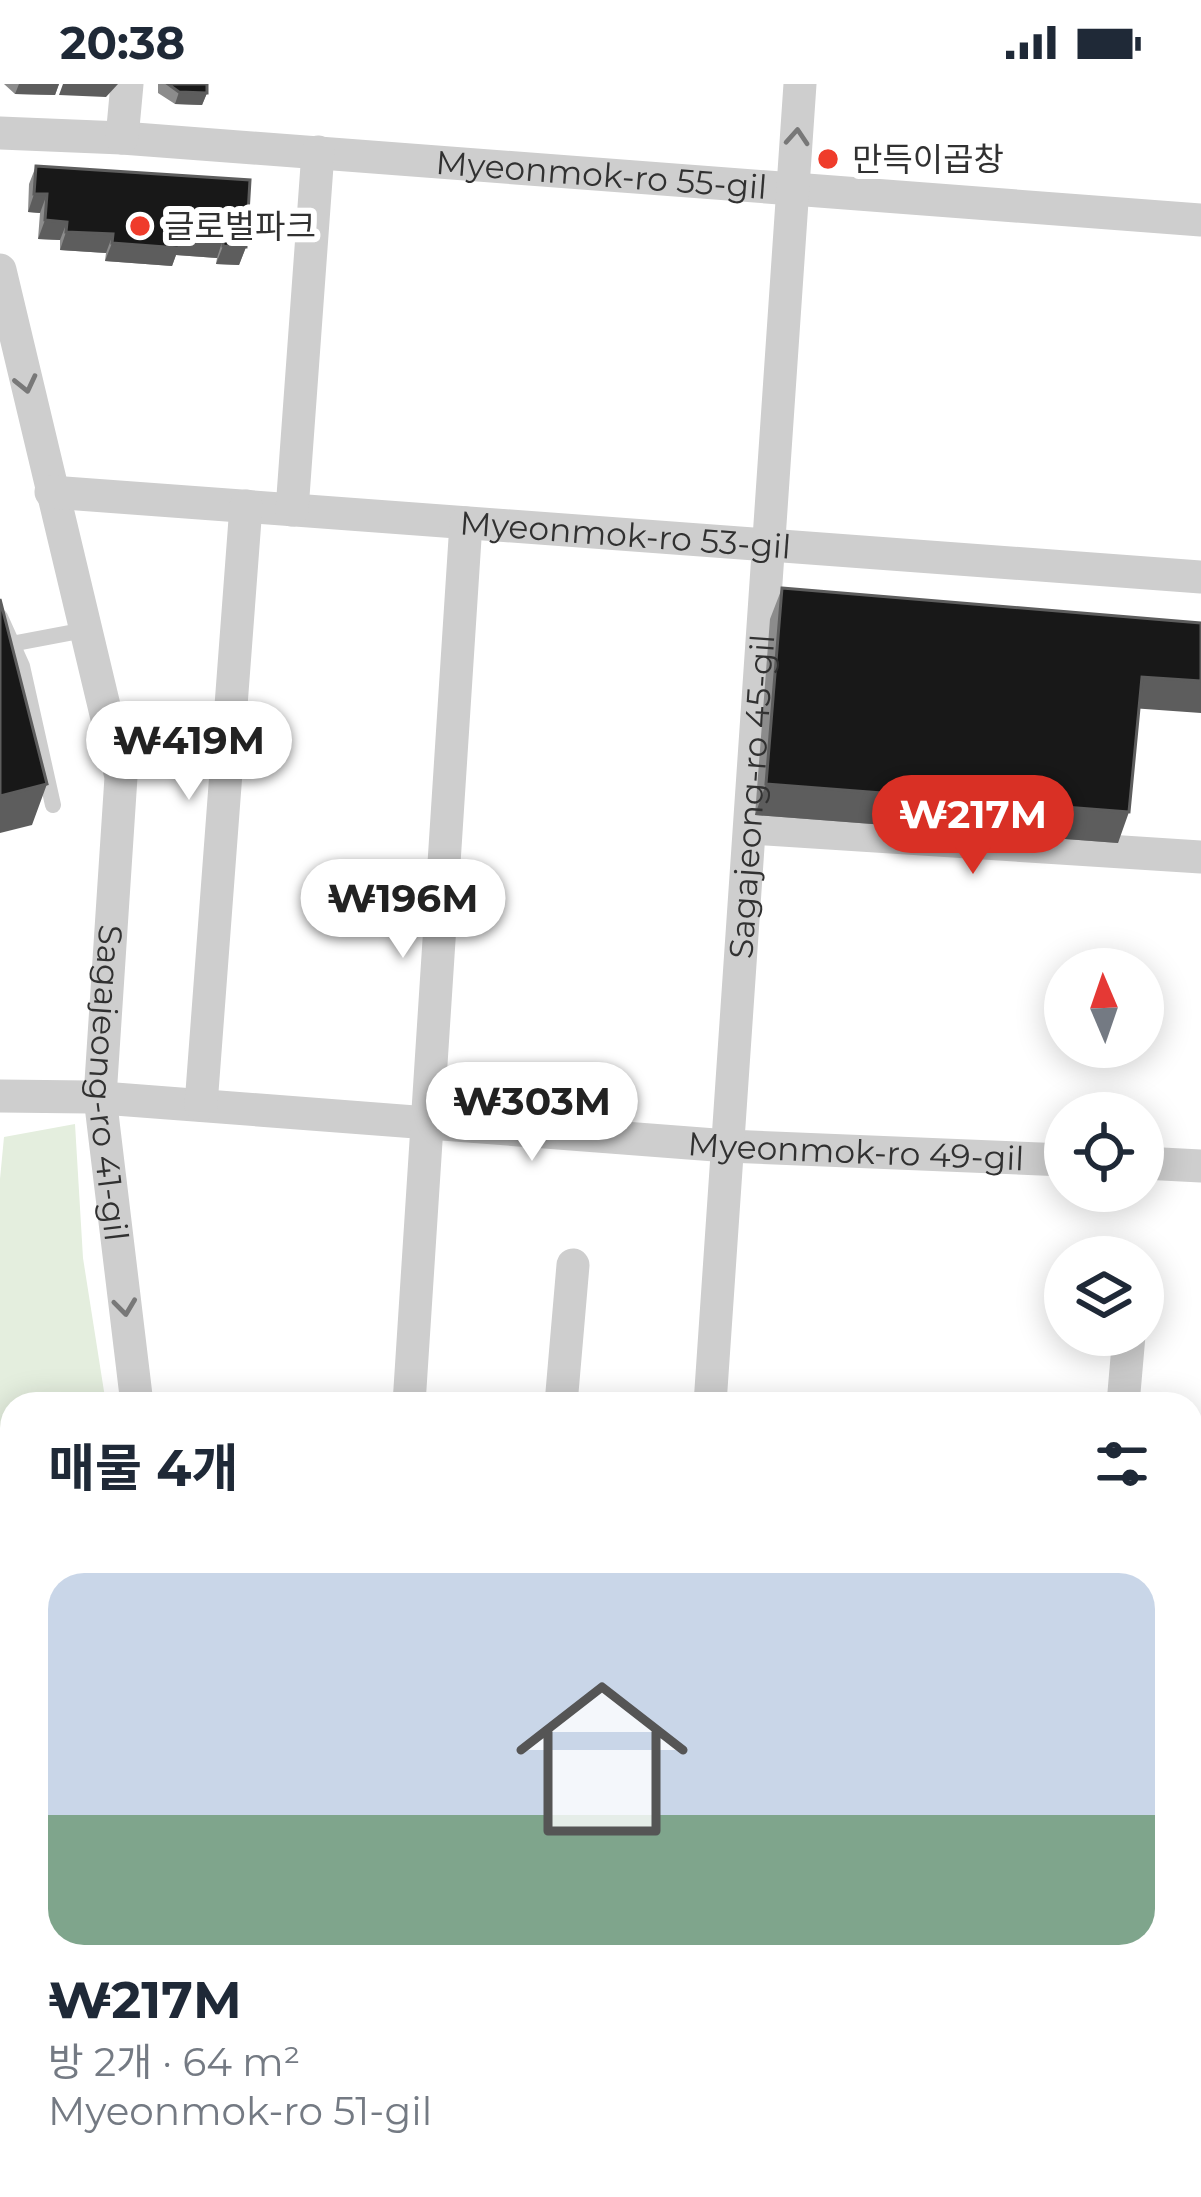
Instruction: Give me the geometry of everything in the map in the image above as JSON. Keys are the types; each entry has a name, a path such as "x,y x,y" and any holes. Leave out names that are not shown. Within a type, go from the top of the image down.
{"street":[{"path":"122,138 127,84"},
{"name":"Sagajeong-ro 45-gil","path":"711,1392 800,84"},
{"name":"Myeonmok-ro 55-gil","path":"0,133 318,152 1201,220"},
{"path":"292,510 318,152"},
{"name":"Sagajeong-ro 41-gil","path":"0,270 121,777 100,1097 135,1392"},
{"name":"Myeonmok-ro 53-gil","path":"51,492 1201,577"},
{"path":"201,1105 246,506"},
{"path":"410,1392 466,523"},
{"path":"750,828 1201,857"},
{"name":"Myeonmok-ro 49-gil","path":"0,1096 100,1097 728,1145 1044,1159"},
{"path":"1164,1164 1201,1166"},
{"path":"562,1392 573,1264"},
{"path":"1124,1392 1127,1356"}],"lane":[{"path":"0,617 27,685 53,805"},
{"path":"11,644 85,630"}],"green space":[{"path":"75,1124 83,1258 104,1392 0,1392 4,1137"}],"building":[{"path":"168,84 207,84 207,93 179,92"},
{"name":"글로벌파크","path":"36,166 250,180 246,247 223,246 223,239 180,236 179,248 112,243 113,234 66,232 67,222 45,220 47,194 34,194"},
{"path":"782,588 1201,623 1201,681 1142,677 1129,812 766,784"},
{"path":"0,599 47,784 0,796"}],"place":[{"name":"만득이곱창","path":"828,159"},
{"name":"글로벌파크","path":"140,226"}]}
